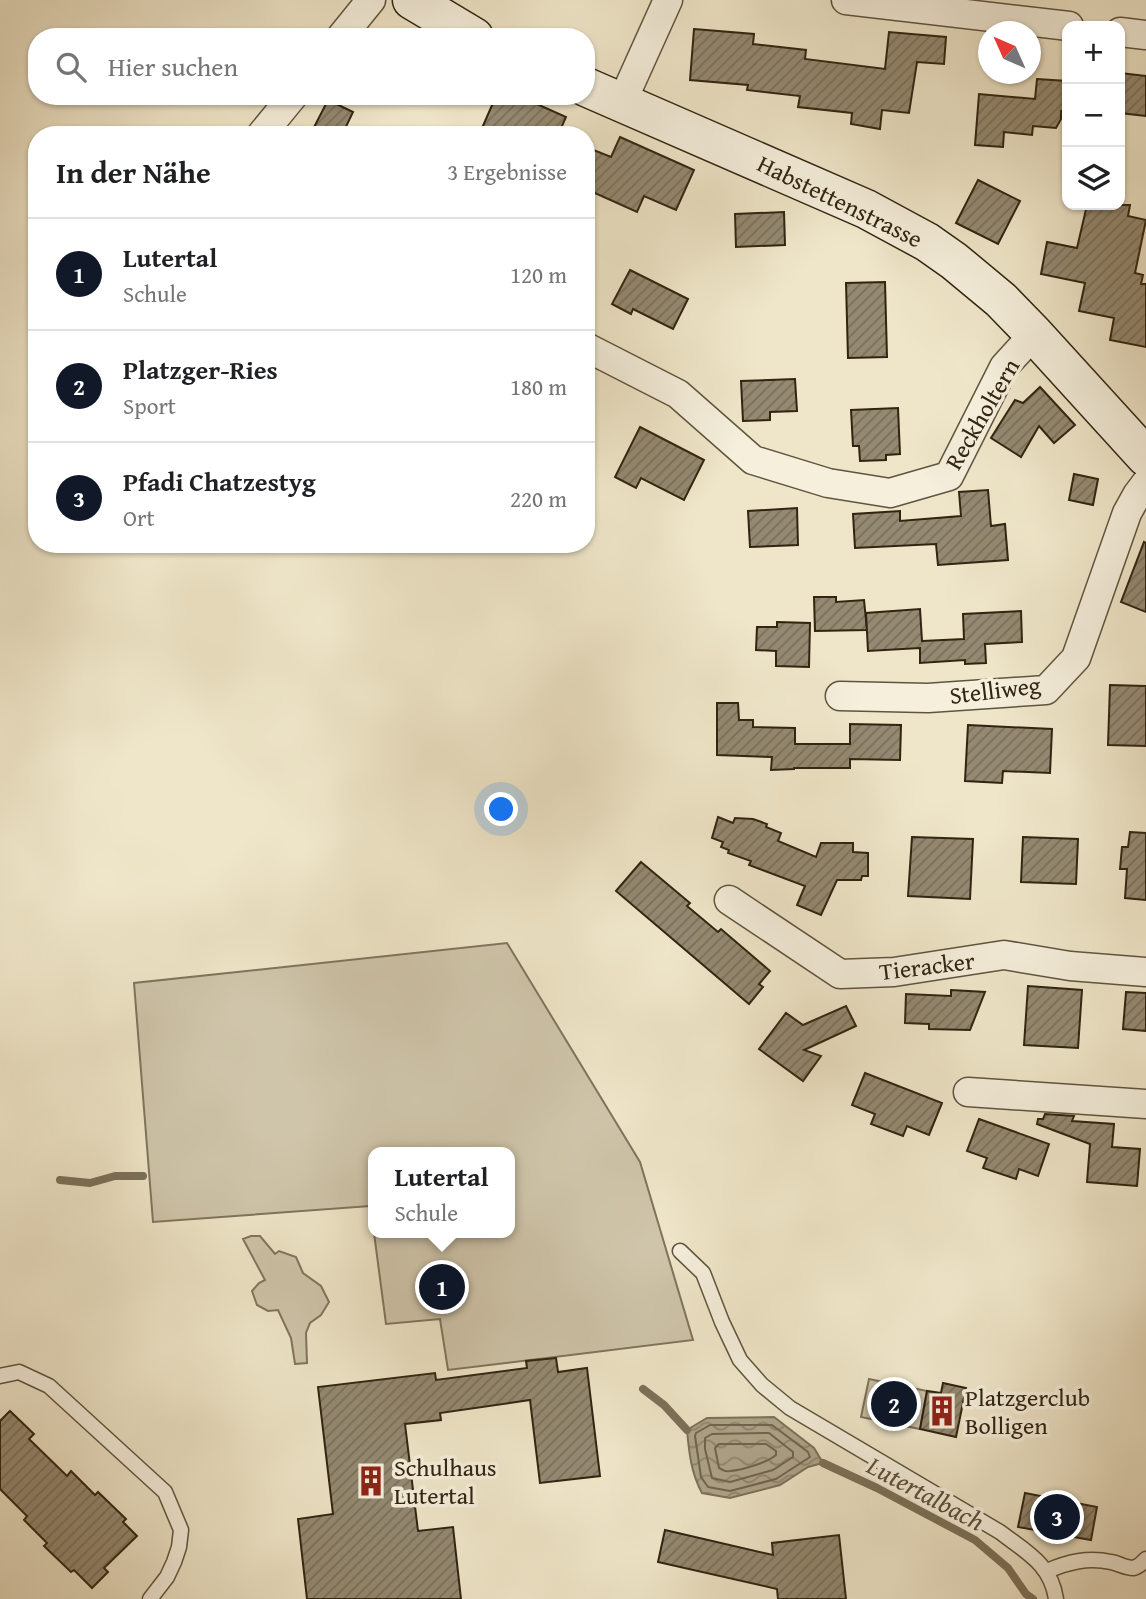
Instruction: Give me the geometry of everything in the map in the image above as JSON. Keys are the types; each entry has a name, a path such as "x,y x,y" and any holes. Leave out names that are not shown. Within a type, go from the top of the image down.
{"street":[{"path":"348,28 371,0"},
{"path":"412,0 459,28"},
{"path":"622,102 668,0"},
{"path":"846,0 1062,25"},
{"path":"1125,33 1146,35"},
{"name":"Habstettenstrasse","path":"595,91 866,209 899,225 954,261 1001,300 1146,457"},
{"path":"268,126 286,105"},
{"name":"Reckholtern","path":"595,352 678,394 753,460 828,483 890,493 949,475 1004,367 1034,334"},
{"name":"Stelliweg","path":"841,696 928,698 1046,690 1076,657 1127,513 1146,483"},
{"name":"Tieracker","path":"729,900 840,974 894,972 1003,955 1070,966 1146,972"},
{"path":"968,1092 1146,1104"}],"lane":[{"path":"680,1251 703,1273 740,1360 762,1385 790,1408 1000,1532 1046,1570 1056,1599"},
{"path":"0,1376 19,1372 50,1386 165,1492 181,1531 179,1547 167,1577 150,1599"},
{"path":"1046,1570 1071,1561 1093,1560 1113,1562 1130,1568 1146,1559"}],"shaded area":[{"path":"507,943 640,1162 693,1340 448,1370 440,1319 386,1324 375,1238 515,1238 515,1147 368,1147 368,1206 153,1222 134,983"},
{"path":"260,1236 275,1254 279,1251 296,1257 303,1273 321,1286 329,1302 321,1315 310,1323 306,1333 307,1363 295,1364 291,1338 278,1310 268,1311 257,1305 252,1291 265,1280 243,1239"},
{"path":"869,1379 927,1391 920,1429 861,1417"}],"water":[{"path":"774,1417 814,1448 823,1463 808,1467 780,1485 730,1498 702,1493 693,1470 687,1430 707,1418"}],"building":[{"path":"694,29 754,34 753,44 806,50 805,59 885,69 889,32 946,37 944,64 917,62 909,113 882,110 880,129 851,124 852,113 798,107 800,96 747,90 748,85 690,80"},
{"path":"1125,74 1146,76 1146,116 1125,114"},
{"path":"1041,79 1062,81 1061,119 1056,128 1033,126 1032,135 1004,132 1003,147 975,145 979,94 1035,99 1036,84 1041,84"},
{"path":"325,105 338,105 353,112 346,126 315,126"},
{"path":"492,105 539,105 566,117 562,126 483,126"},
{"path":"620,137 694,170 676,210 644,196 637,212 595,193 595,151 611,157"},
{"path":"978,180 1020,201 998,244 956,223"},
{"path":"1125,205 1130,205 1128,216 1146,220 1135,273 1143,275 1141,284 1146,284 1146,347 1110,340 1114,318 1079,311 1085,283 1041,274 1047,242 1077,248 1086,210 1125,210"},
{"path":"784,212 785,245 736,247 735,214"},
{"path":"630,270 688,299 673,329 633,309 631,314 612,304"},
{"path":"885,282 887,357 848,358 846,283"},
{"path":"795,379 797,411 770,412 770,420 743,421 741,381"},
{"path":"1040,387 1075,425 1054,443 1039,426 1021,457 991,438 1015,400 1023,403"},
{"path":"898,408 900,454 886,455 886,460 860,461 859,446 853,446 851,410"},
{"path":"640,427 704,460 684,500 641,478 636,488 615,477"},
{"path":"1074,474 1098,479 1093,505 1069,500"},
{"path":"988,490 991,526 1005,524 1008,560 938,565 936,544 855,548 853,514 900,511 900,521 961,516 959,492"},
{"path":"797,508 798,545 750,547 748,511"},
{"path":"1144,542 1146,543 1146,612 1121,602"},
{"path":"814,597 836,597 836,602 864,600 867,630 815,631"},
{"path":"920,609 922,641 964,639 963,614 1021,611 1022,642 985,644 986,663 965,664 965,660 920,663 920,648 868,651 866,613"},
{"path":"777,622 810,623 809,667 776,666 776,651 756,650 757,627 777,627"},
{"path":"1110,685 1146,686 1146,746 1108,745"},
{"path":"717,703 738,703 739,720 753,720 753,727 795,728 795,744 850,744 850,724 901,725 900,760 850,759 850,768 771,770 772,757 717,755"},
{"path":"968,725 1052,729 1050,773 1003,771 1002,783 965,781"},
{"path":"718,817 733,823 735,818 753,819 767,824 766,827 781,833 778,841 816,857 821,843 853,843 853,852 868,853 868,876 862,876 861,880 837,880 821,915 797,905 805,886 749,865 751,861 728,853 729,850 721,847 723,842 712,838"},
{"path":"1130,832 1146,833 1146,900 1125,898 1127,869 1120,869 1122,847 1128,847"},
{"path":"912,837 973,839 970,899 908,896"},
{"path":"1023,837 1078,839 1076,884 1021,882"},
{"path":"641,862 690,903 687,906 718,932 721,929 770,971 759,984 763,987 749,1004 616,891"},
{"path":"1028,986 1082,990 1078,1048 1024,1045"},
{"path":"951,990 985,992 970,1030 929,1029 929,1024 905,1023 906,994 951,996"},
{"path":"1126,992 1146,993 1146,1031 1123,1029"},
{"path":"846,1006 856,1026 804,1050 821,1056 803,1081 759,1049 786,1013 803,1025"},
{"path":"865,1073 942,1103 929,1135 907,1126 903,1136 871,1124 875,1114 852,1105"},
{"path":"1045,1114 1074,1116 1072,1121 1114,1124 1112,1147 1140,1149 1137,1186 1087,1182 1090,1144 1037,1124 1038,1119 1043,1119"},
{"path":"979,1119 1049,1144 1038,1176 1019,1169 1016,1179 983,1168 987,1158 967,1151"},
{"name":"Schulhaus Lutertal","path":"556,1358 558,1372 587,1368 600,1476 540,1483 530,1400 440,1413 441,1420 405,1424 418,1531 453,1527 461,1599 307,1599 298,1519 333,1514 318,1387 435,1373 436,1380 527,1368 526,1361"},
{"name":"Platzgerclub Bolligen","path":"943,1383 966,1388 956,1437 920,1429 927,1391 941,1393"},
{"path":"10,1411 34,1434 29,1439 67,1476 71,1471 95,1495 98,1492 126,1519 123,1522 137,1536 104,1568 108,1572 92,1588 44,1546 47,1543 24,1520 27,1516 0,1489 0,1421"},
{"path":"1025,1493 1097,1507 1091,1540 1018,1527"},
{"path":"665,1530 773,1555 772,1543 839,1535 846,1599 778,1599 777,1589 658,1562"}],"waterway":[{"path":"60,1180 90,1183 115,1176 143,1176"},
{"path":"643,1389 664,1405 687,1430"},
{"name":"Lutertalbach","path":"823,1463 877,1488 975,1540 1008,1568 1026,1594 1033,1599"}],"place":[{"name":"Lutertal","path":"442,1287"},
{"name":"Platzger-Ries","path":"894,1404"},
{"name":"Platzgerclub Bolligen","path":"942,1411"},
{"name":"Schulhaus Lutertal","path":"371,1481"},
{"name":"Pfadi Chatzestyg","path":"1057,1517"}]}
